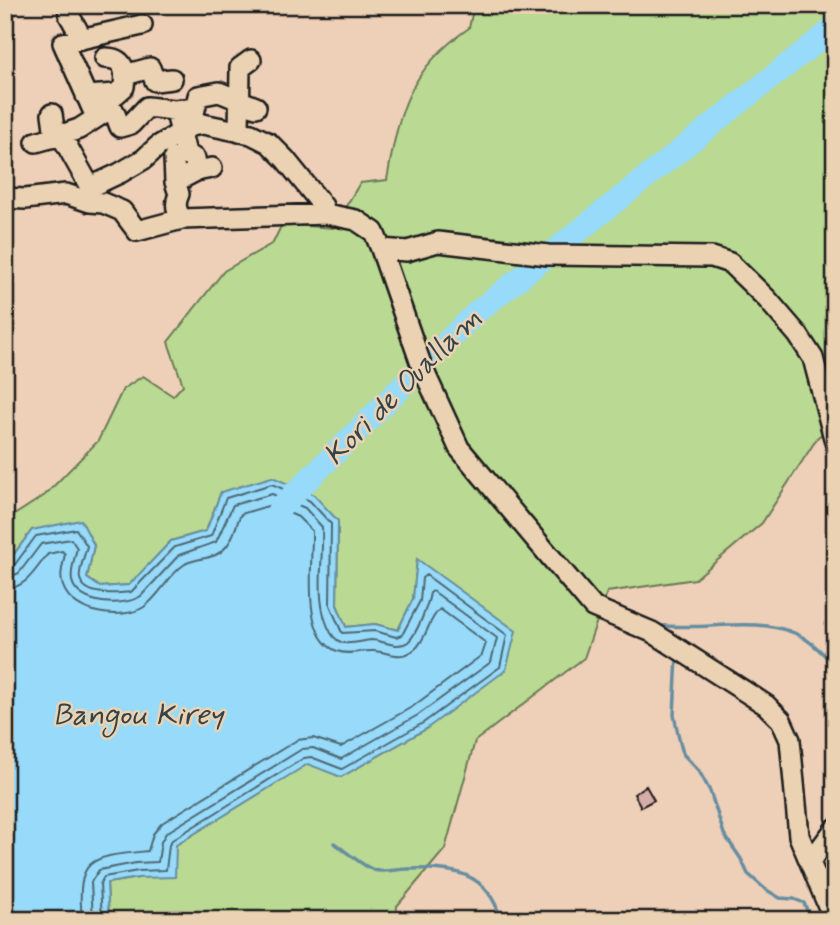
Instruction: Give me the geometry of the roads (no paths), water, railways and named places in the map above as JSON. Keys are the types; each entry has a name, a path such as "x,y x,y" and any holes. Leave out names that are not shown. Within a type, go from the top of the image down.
{"street":[{"path":"68,5 72,22 82,38"},
{"path":"96,117 77,86 63,43 142,25"},
{"path":"77,86 116,94 124,87 122,64 118,60 105,58"},
{"path":"239,132 248,104 240,68 251,60"},
{"path":"125,75 150,68 155,81 172,79"},
{"path":"182,219 176,212 179,194 175,182 174,158 198,159 189,122 198,96 219,92 248,104"},
{"path":"36,142 79,129 110,109 114,111 120,127 131,124 147,107 174,110 189,122 251,134 269,143 323,206 326,214"},
{"path":"52,114 54,129 61,135 90,194 122,211 137,231 182,219 326,214 356,220 374,232 422,367 459,448 593,607 652,632 766,705 781,720 790,740 799,836 834,920"},
{"path":"5,198 90,194 144,159 189,122"},
{"path":"5,206 25,199"},
{"path":"382,249 407,251 438,242 548,256 712,257 730,263 767,299 798,335 813,358 835,442"},
{"path":"809,860 835,829"}],"water":[{"name":"Bangou Kirey","path":"272,477 314,495 338,521 337,605 346,627 375,624 398,630 413,599 417,559 516,631 506,670 426,729 341,777 308,764 176,845 175,877 138,878 107,883 109,920 5,920 5,566 32,530 81,520 94,545 87,578 100,587 129,585 171,541 206,531 221,492"}],"waterway":[{"name":"Kori de Ouallam","path":"279,509 477,312 835,27"},
{"path":"657,625 746,625 780,628 808,640 835,665"},
{"path":"677,656 674,715 683,754 699,771 710,791 724,834 748,874 780,898 804,903 811,920"},
{"path":"334,843 374,870 439,869 466,875 487,891 501,920"}]}
